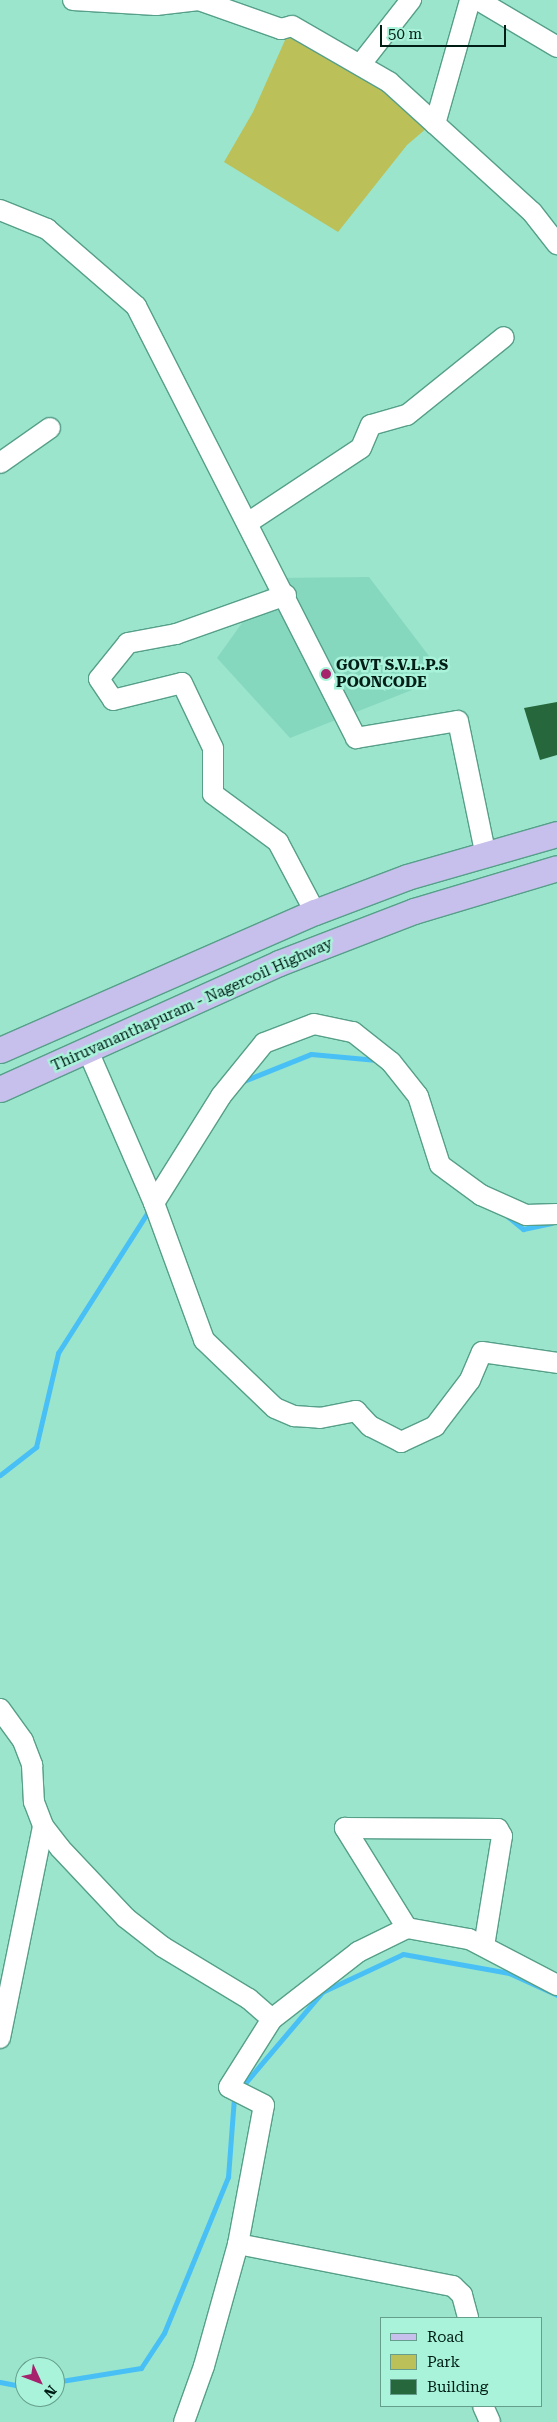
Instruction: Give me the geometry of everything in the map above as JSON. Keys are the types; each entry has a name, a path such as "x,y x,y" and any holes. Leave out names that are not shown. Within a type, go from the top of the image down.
{"main road":[{"path":"0,1050 315,912 407,877 486,856 557,834"},
{"name":"Thiruvananthapuram - Nagercoil Highway","path":"0,1089 88,1051 279,963 414,911 557,868"}],"street":[{"path":"73,0 156,5 199,0 281,29 292,26 389,82 532,212 557,244"},
{"path":"360,65 411,0"},
{"path":"435,124 470,0"},
{"path":"478,0 557,48"},
{"path":"0,210 47,230 136,306 249,522 356,738 458,722 486,856"},
{"path":"249,522 361,448 370,424 407,415 504,337"},
{"path":"0,463 50,428"},
{"path":"286,595 176,634 128,643 98,679 113,700 182,683 213,748 213,794 278,842 315,912"},
{"path":"154,1203 221,1096 264,1043 314,1024 353,1032 391,1062 418,1096 440,1165 482,1195 526,1215 557,1214"},
{"path":"88,1051 154,1203 204,1340 275,1408 294,1416 320,1418 356,1411 370,1426 401,1442 434,1426 470,1380 482,1352 557,1362"},
{"path":"0,1709 23,1741 32,1765 34,1802 43,1826 126,1918 272,2019"},
{"path":"0,2038 43,1826"},
{"path":"407,1928 345,1828 498,1829 502,1836 484,1946"},
{"path":"184,2422 204,2366 238,2244 264,2105 229,2087 272,2019 358,1952 407,1928 438,1931 484,1946 557,1985"},
{"path":"238,2244 453,2286 462,2295 468,2317"},
{"path":"483,2407 490,2422"}],"shaded area":[{"name":"GOVT S.V.L.P.S POONCODE","path":"369,577 429,656 412,690 290,738 217,658 274,578"}],"green space":[{"path":"294,20 434,122 407,145 338,232 224,162 253,112"}],"building":[{"path":"557,702 557,755 540,760 524,708"}],"waterway":[{"path":"241,1082 311,1054 377,1060"},
{"path":"0,1475 36,1447 58,1353 151,1207"},
{"path":"507,1216 523,1229 551,1223"},
{"path":"241,2088 322,1992 403,1954 509,1973 557,1995"},
{"path":"65,2380 141,2368 164,2333 228,2177 234,2097"},
{"path":"0,2382 15,2385"}],"place":[{"name":"GOVT S.V.L.P.S POONCODE","path":"326,674"}]}
